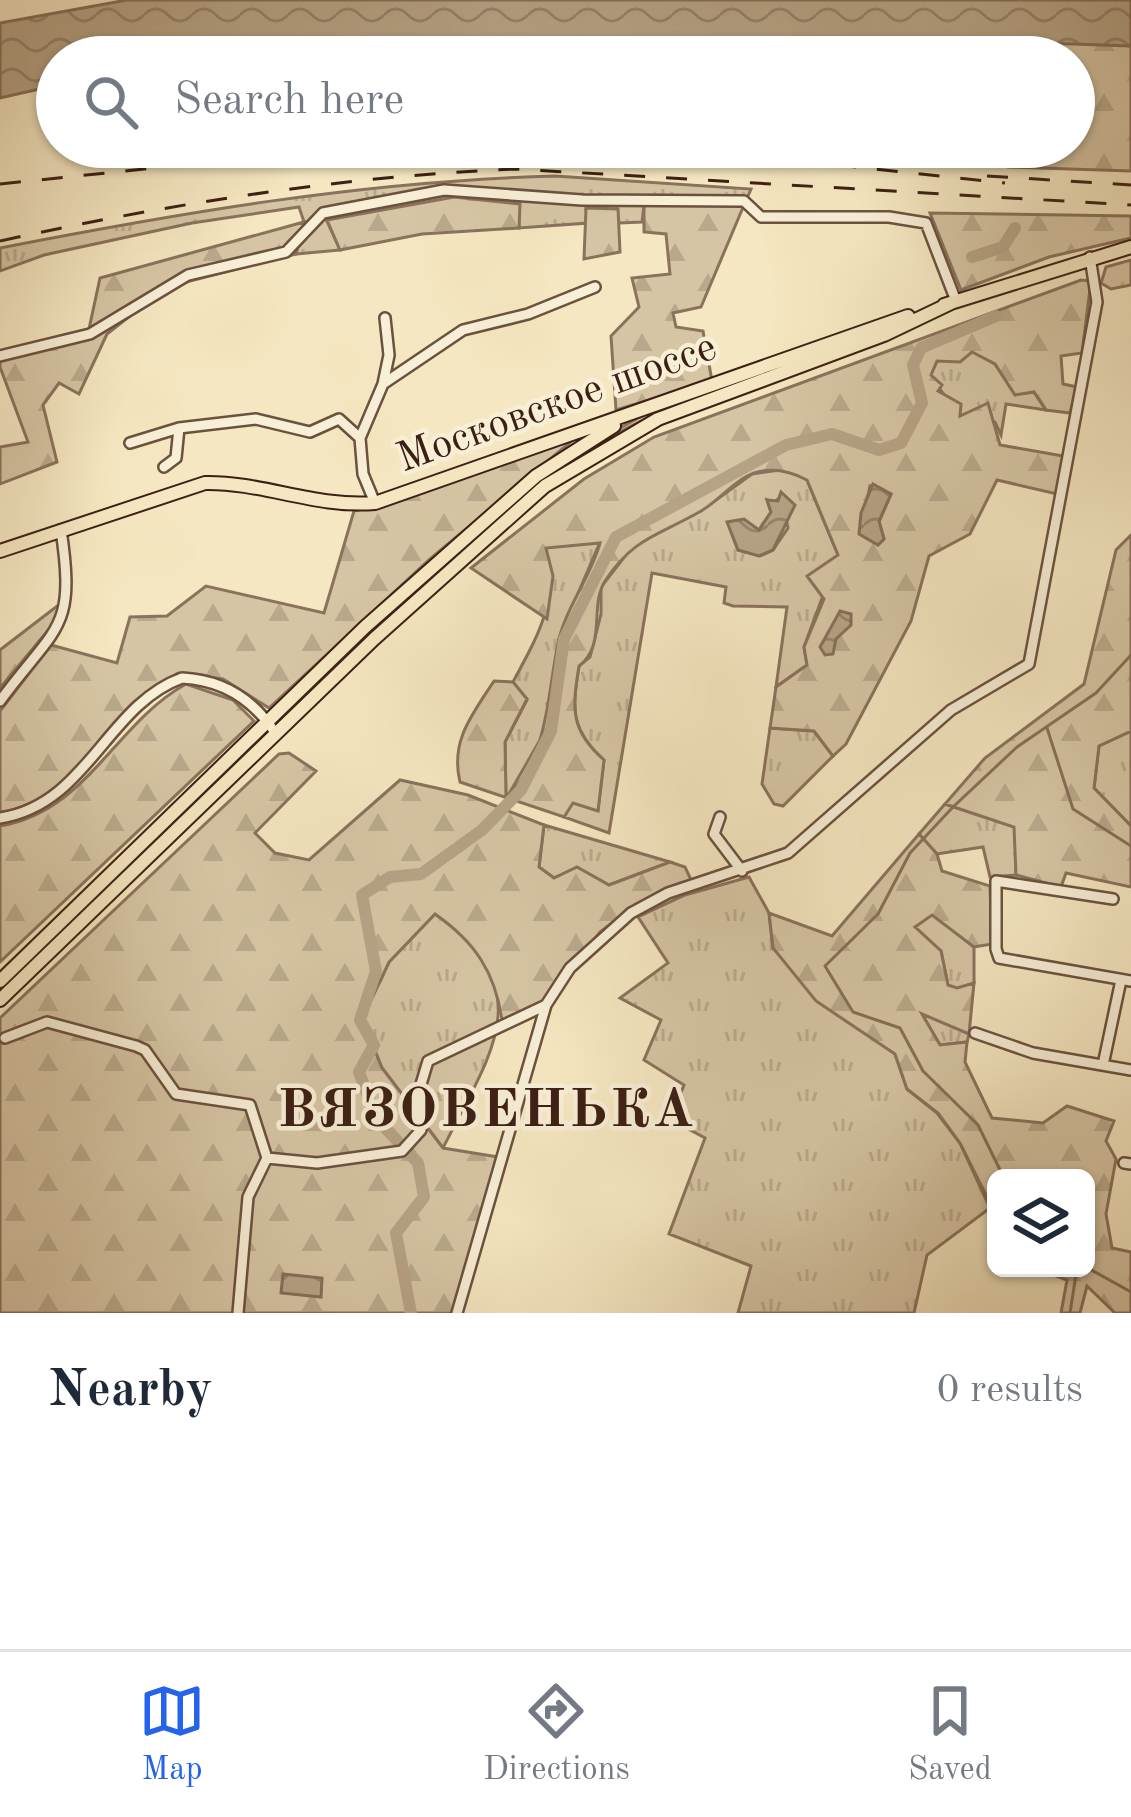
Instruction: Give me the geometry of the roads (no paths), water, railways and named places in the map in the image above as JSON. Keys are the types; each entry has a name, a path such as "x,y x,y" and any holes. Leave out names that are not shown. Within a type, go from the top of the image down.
{"main road":[{"name":"Московское шоссе","path":"0,550 205,483 236,482 327,503 375,502 954,302 1131,247"},
{"path":"0,981 472,549 575,465 658,419 884,335 954,302"},
{"path":"0,1000 273,728 365,627 536,476 588,440 664,401"}],"street":[{"path":"0,356 90,334 188,275 286,252 323,213 444,190 583,200 744,201 761,217 889,217 926,224 954,302"},
{"path":"457,1313 546,1005 570,968 631,913 668,893 788,853 951,710 1024,670 1032,658 1097,302 1090,257"},
{"path":"383,383 463,330 528,314 595,287"},
{"path":"375,502 363,474 360,438 389,355 385,318"},
{"path":"130,442 179,428 256,419 310,432 339,419 360,438"},
{"path":"164,467 176,458 179,428"},
{"path":"0,701 63,620 70,576 61,530"},
{"path":"0,818 60,794 170,683 182,678 218,685 273,728"},
{"path":"720,817 714,834 742,871"},
{"path":"1103,1065 1126,981 999,958 996,881 1113,899"},
{"path":"267,1158 317,1163 402,1151 421,1130 419,1090 428,1061 546,1005"},
{"path":"5,1038 47,1022 145,1049 176,1094 250,1105 267,1158 248,1198 238,1313"},
{"path":"975,1033 1033,1053 1131,1070"}],"water":[{"path":"127,0 1131,0 1131,46 1095,45 1095,36 36,36 36,90 0,98 0,23"},
{"path":"873,484 891,494 879,521 884,539 878,545 859,534 861,513"},
{"path":"781,492 795,505 773,550 759,556 738,550 727,522 744,519 759,530 771,512 767,500 778,501"},
{"path":"840,611 851,614 851,625 836,639 833,654 825,655 820,647"},
{"path":"283,1274 322,1278 321,1297 281,1293"}],"waterway":[{"name":"ВЯЗОВЕНЬКА","path":"972,257 1003,247 1015,228"},
{"name":"ВЯЗОВЕНЬКА","path":"411,1313 396,1233 424,1197 418,1163 376,1118 359,1072 374,1045 360,1020 376,971 362,895 390,877 421,874 482,830 521,790 551,731 564,639 616,537 786,445 832,434 879,450 901,443 922,403 913,365 921,348 996,316"},
{"path":"1000,1169 978,1125 923,1071 900,1028 853,1012 825,966 878,914 910,853 953,807 1017,747 1096,693 1131,655"},
{"path":"1047,728 1073,809 1131,846"},
{"path":"1095,1272 1131,1292"},
{"path":"1070,1313 1076,1277"}],"railway":[{"path":"0,184 154,168"},
{"path":"865,168 1005,183"},
{"path":"0,241 256,194 516,169 1131,205"},
{"path":"987,176 1131,185"}],"district":[{"name":"ВЯЗОВЕНЬКА","path":"487,1112"}]}
